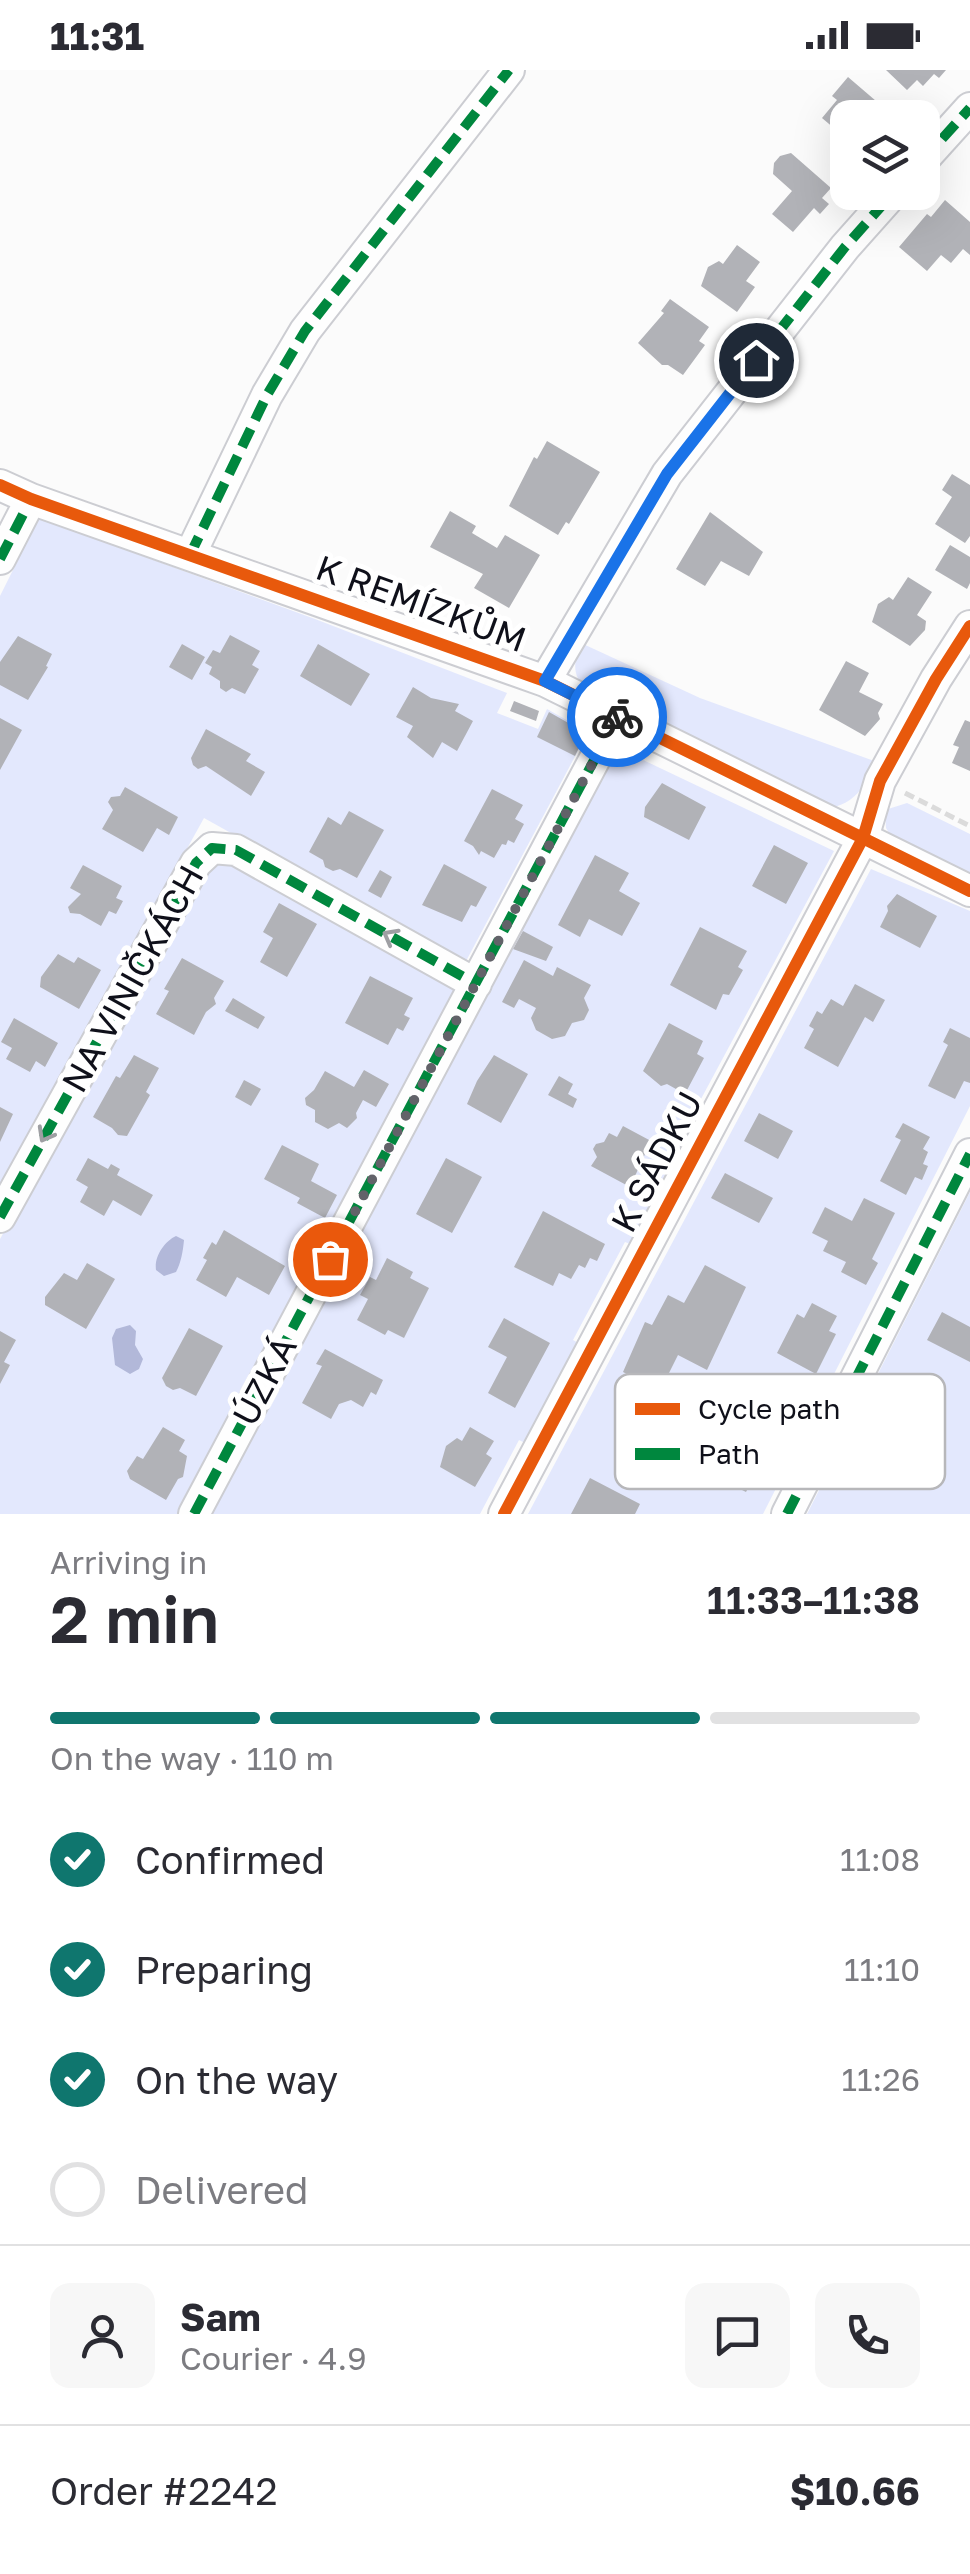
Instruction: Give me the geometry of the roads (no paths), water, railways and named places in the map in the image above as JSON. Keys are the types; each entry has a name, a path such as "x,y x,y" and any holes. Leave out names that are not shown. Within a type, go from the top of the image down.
{"street":[{"path":"190,554 267,395 305,330 509,70"},
{"path":"940,141 970,108"},
{"path":"545,681 667,474 878,210"},
{"name":"K REMÍZKŮM","path":"0,485 545,681 970,891"},
{"path":"0,559 31,499"},
{"name":"K SÁDKU","path":"504,1514 863,838 880,780 970,626"},
{"name":"ÚZKÁ","path":"194,1514 617,717"},
{"name":"NA VINIČKÁCH","path":"0,1217 196,863 212,848 236,850 476,984"},
{"path":"858,1374 970,1154"},
{"path":"787,1514 800,1489"}]}
